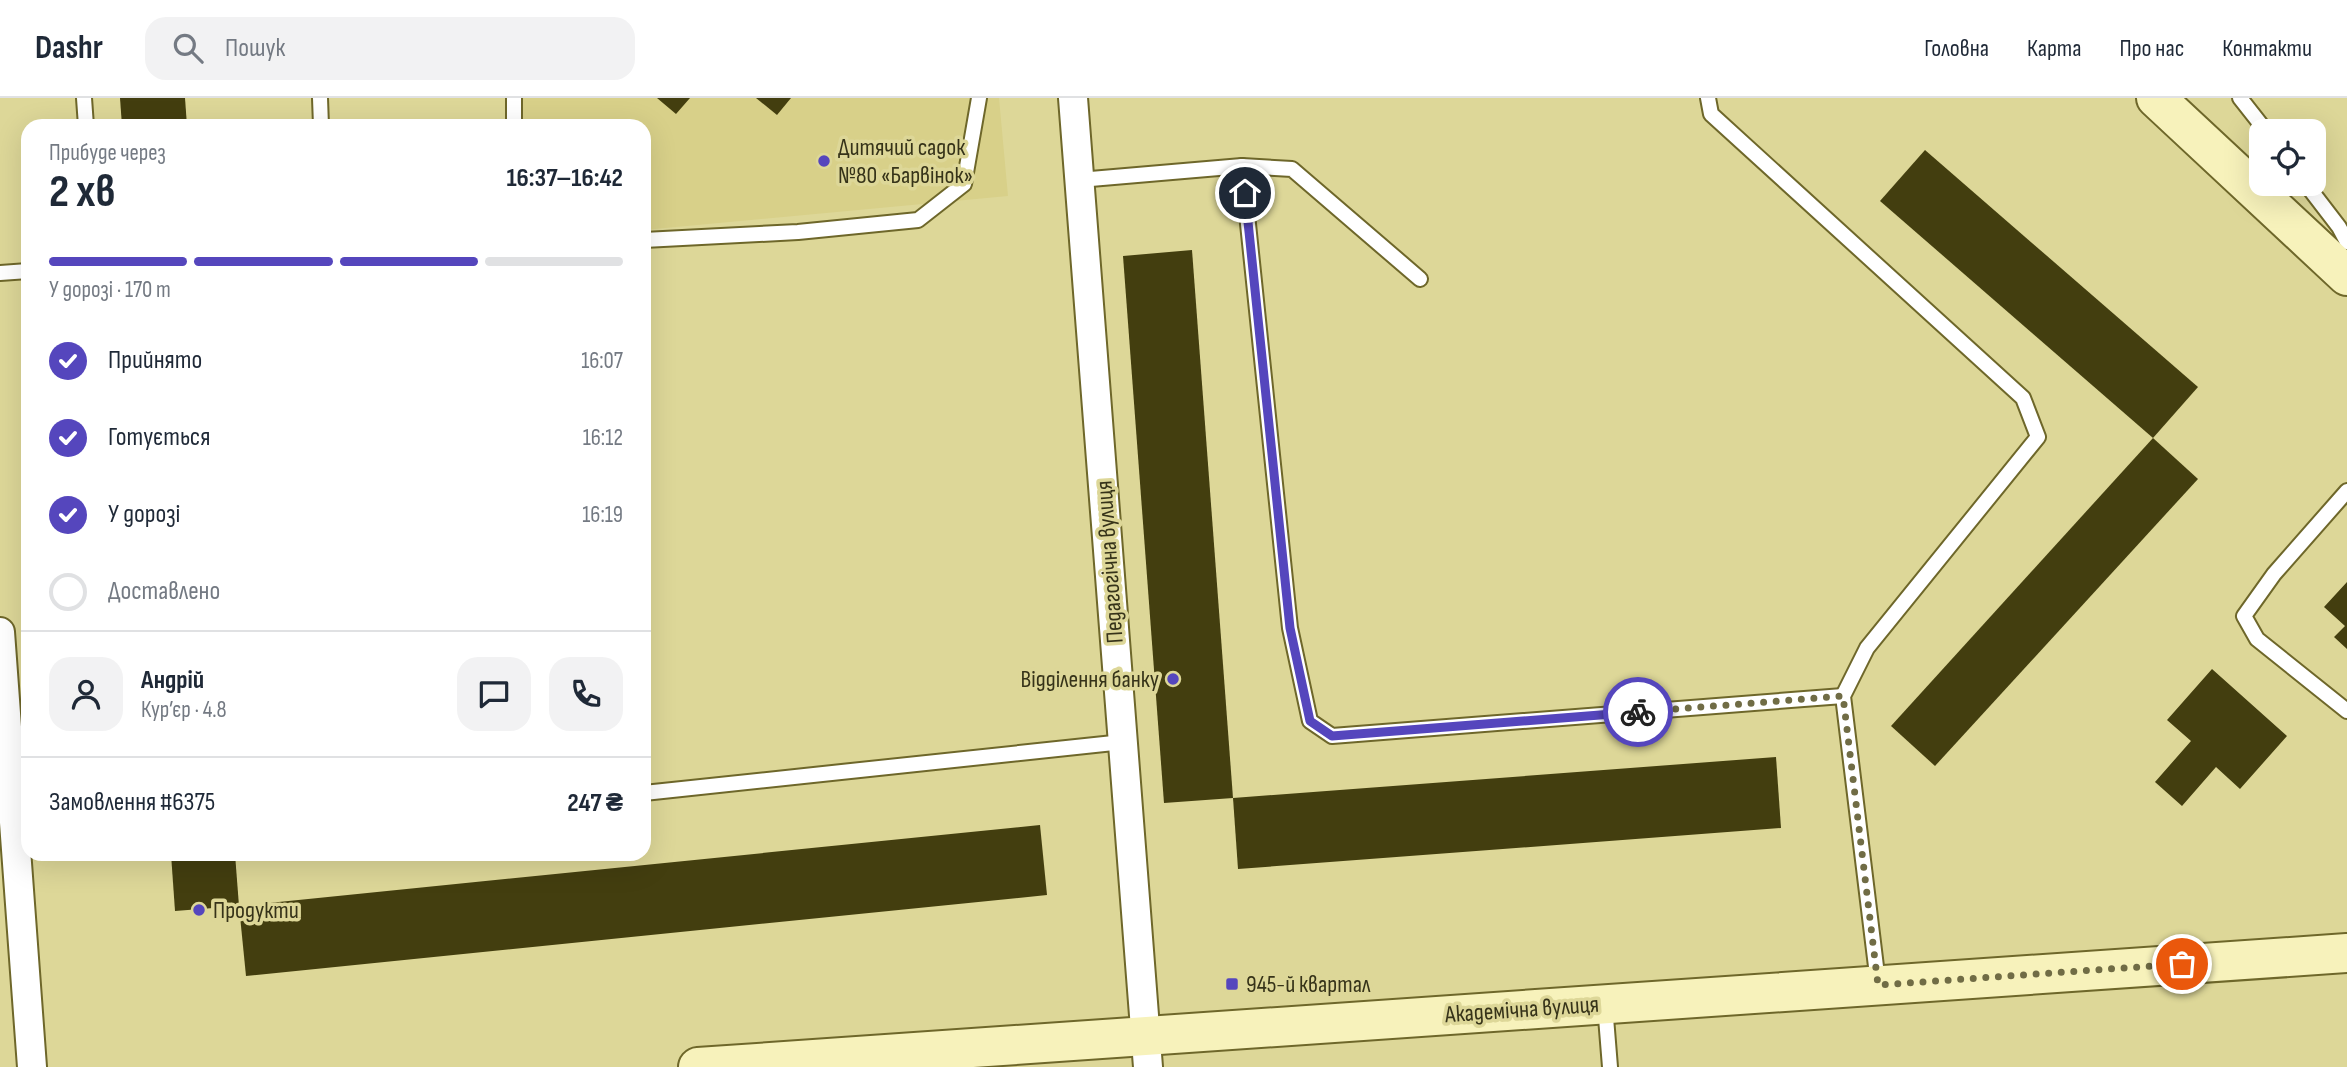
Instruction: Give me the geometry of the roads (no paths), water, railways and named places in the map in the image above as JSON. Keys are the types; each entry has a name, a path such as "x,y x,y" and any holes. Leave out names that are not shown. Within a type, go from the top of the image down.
{"main road":[{"path":"2157,98 2347,276"},
{"name":"Академічна вулиця","path":"698,1067 1147,1051 1605,1003 2347,953"}],"street":[{"name":"Педагогічна вулиця","path":"1073,98 1147,1051"},
{"path":"0,632 7,836 32,1067"}],"lane":[{"path":"84,98 86,119"},
{"path":"320,98 321,119"},
{"path":"514,98 514,119"},
{"path":"651,240 798,232 918,220 964,184 979,98"},
{"path":"1708,98 1711,114 2023,398 2038,437 1867,648 1843,696 1878,985"},
{"path":"2240,98 2257,119"},
{"path":"1079,180 1242,166 1292,169 1420,279"},
{"path":"1242,166 1290,628 1310,721 1332,736 1843,696"},
{"path":"2315,196 2340,228 2347,242"},
{"path":"0,273 21,272"},
{"path":"2347,491 2274,574 2244,616 2257,639 2347,711"},
{"path":"651,792 1123,743"},
{"path":"1605,1003 1610,1067"}],"place":[{"name":"Дитячий садок №80 «Барвінок»","path":"824,161"},
{"name":"Відділення банку","path":"1173,679"},
{"name":"Продукти","path":"199,910"},
{"name":"945-й квартал","path":"1232,984"}]}
